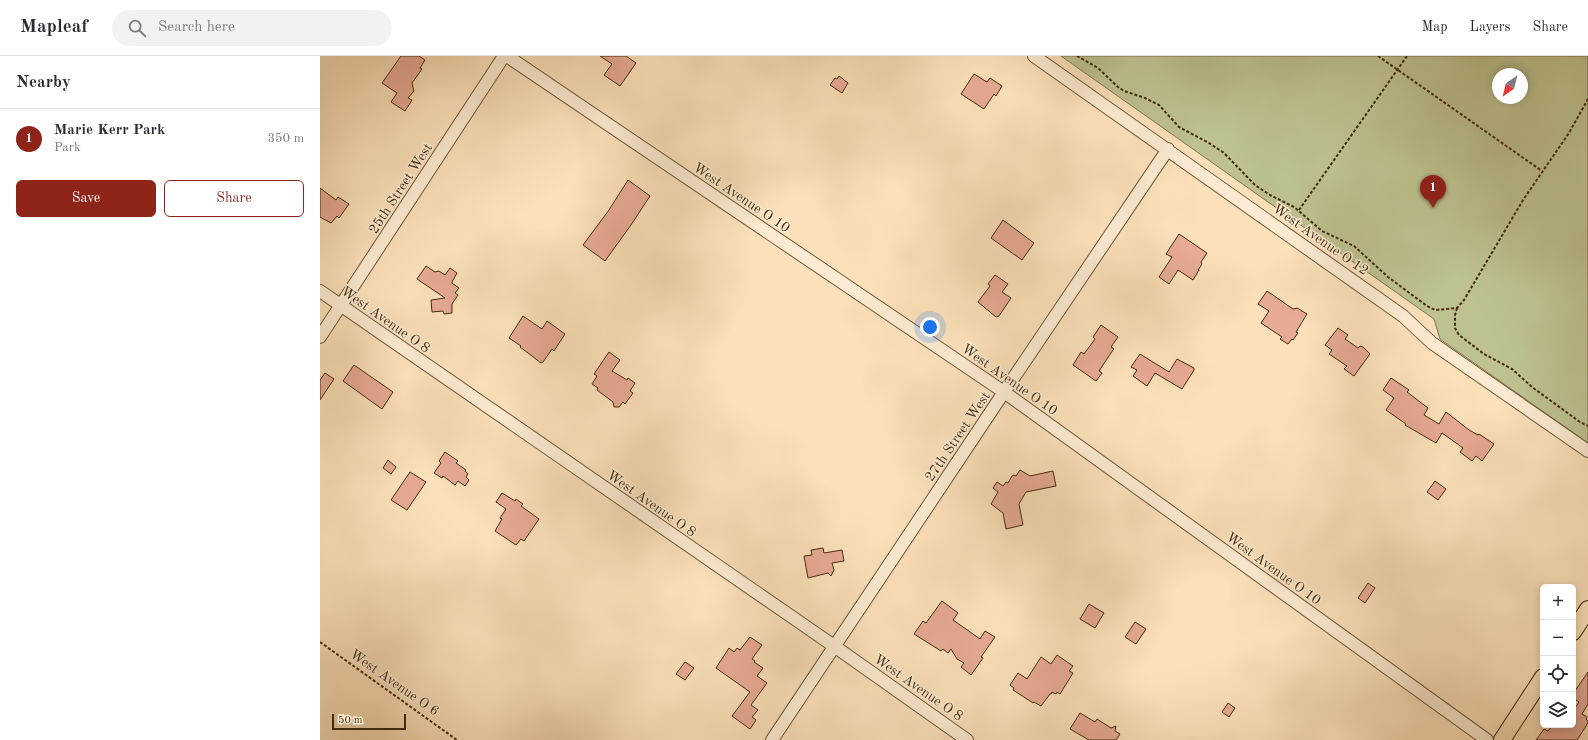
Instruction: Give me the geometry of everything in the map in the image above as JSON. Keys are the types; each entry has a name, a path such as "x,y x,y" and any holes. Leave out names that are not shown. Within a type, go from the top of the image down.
{"main road":[{"path":"1576,628 1586,615"},
{"path":"1502,740 1540,682"}],"street":[{"name":"25th Street West","path":"320,337 505,56"},
{"name":"West Avenue O 10","path":"505,56 1004,392 1487,740"},
{"name":"West Avenue O 12","path":"1034,56 1403,316 1432,343 1588,451"},
{"name":"27th Street West","path":"772,740 1004,392 1168,150"},
{"name":"West Avenue O 8","path":"320,291 834,646 967,740"}],"path":[{"path":"1077,56 1098,68 1118,88 1145,98 1159,106 1179,126 1224,153 1255,185 1270,195 1299,210 1322,231 1359,250 1388,277 1431,308 1440,310 1457,308"},
{"path":"1378,56 1542,171"},
{"path":"1299,210 1407,56"},
{"path":"1588,99 1457,308 1455,315 1455,328 1459,335 1484,354 1512,369 1532,387 1580,422 1588,426"},
{"name":"West Avenue O 6","path":"320,642 457,740"}],"green space":[{"path":"1061,56 1588,56 1588,443 1440,339 1434,319"}],"building":[{"path":"401,56 419,56 425,60 420,68 422,69 412,83 414,91 408,98 412,100 405,111 391,102 397,93 382,83"},
{"path":"600,56 626,56 636,63 620,86 604,75 612,64"},
{"path":"974,74 987,82 990,78 1002,86 996,96 994,94 984,109 961,94"},
{"path":"839,76 848,83 842,93 830,85 835,78 837,79"},
{"path":"628,180 650,196 605,261 583,245 609,210"},
{"path":"320,188 336,200 338,197 349,204 339,218 337,216 331,223 320,217"},
{"path":"1003,220 1034,243 1022,260 991,238"},
{"path":"1179,234 1207,253 1193,280 1178,270 1169,284 1159,277 1172,257 1166,254"},
{"path":"426,266 435,272 439,271 445,275 450,268 457,273 452,283 459,288 455,293 458,295 452,304 452,313 444,314 443,311 432,312 431,300 445,298 417,279"},
{"path":"995,275 1008,284 1002,292 1011,298 999,316 996,317 978,302 990,286 988,284"},
{"path":"1267,291 1293,309 1297,308 1307,314 1296,332 1298,333 1288,344 1280,339 1282,337 1261,323 1269,311 1258,304"},
{"path":"523,316 542,329 547,321 565,334 554,351 552,349 541,363 509,338"},
{"path":"1101,325 1118,337 1111,347 1114,349 1099,371 1102,373 1096,381 1073,365 1081,352 1084,354 1095,339 1093,337"},
{"path":"1338,328 1348,335 1345,339 1358,348 1360,346 1363,347 1370,354 1354,376 1344,369 1347,366 1329,354 1332,350 1325,345"},
{"path":"609,352 620,360 612,371 635,383 630,391 633,393 625,404 623,402 619,407 614,407 613,402 597,390 598,388 592,384 597,376 594,374"},
{"path":"1140,354 1169,372 1177,359 1194,368 1194,370 1182,389 1155,373 1147,386 1133,376 1137,370 1131,367"},
{"path":"354,365 393,392 382,409 343,381"},
{"path":"325,373 334,379 320,400 320,380"},
{"path":"1391,378 1409,390 1407,392 1428,408 1424,415 1439,424 1446,412 1469,430 1478,435 1479,434 1494,444 1482,461 1476,456 1472,461 1460,452 1463,448 1442,433 1436,443 1405,425 1406,424 1386,410 1394,398 1383,390"},
{"path":"445,452 458,461 456,463 466,470 465,471 468,474 466,477 469,480 465,486 458,481 455,485 443,476 442,478 434,473 441,463 439,461"},
{"path":"388,460 396,467 391,474 383,468"},
{"path":"1020,470 1030,476 1053,471 1056,486 1026,492 1019,504 1023,525 1006,529 1003,513 991,504 998,492 993,488 997,482 1003,486 1006,482 1008,483 1012,476 1016,476"},
{"path":"410,472 426,482 407,510 391,500"},
{"path":"1435,481 1446,489 1438,500 1427,492"},
{"path":"502,493 515,501 516,499 523,504 521,506 539,519 524,541 521,539 516,545 495,531 502,519 500,518 506,509 496,502"},
{"path":"823,548 824,553 842,550 844,561 832,563 834,570 831,576 828,573 808,578 804,556 812,555 811,550"},
{"path":"1368,583 1375,588 1365,603 1358,598"},
{"path":"942,601 958,613 953,620 980,639 985,631 995,637 971,675 961,667 964,663 957,659 951,649 948,653 943,649 941,651 914,634 923,621 926,623"},
{"path":"1089,604 1104,613 1095,628 1080,619"},
{"path":"1135,622 1146,629 1136,644 1125,637"},
{"path":"750,637 762,645 752,659 763,668 757,676 767,683 751,705 758,710 752,717 756,720 750,729 732,716 750,692 716,668 729,648 734,652 737,648 740,650"},
{"path":"1057,655 1073,666 1069,671 1073,673 1060,694 1057,692 1056,694 1052,692 1041,706 1034,702 1033,703 1013,690 1014,688 1010,685 1018,673 1027,679 1041,657 1051,664"},
{"path":"685,662 694,668 685,680 676,674"},
{"path":"1588,672 1588,704 1582,714 1587,717 1586,719 1588,723 1577,740 1536,740 1544,729 1548,731 1550,728 1576,728 1576,706 1579,702 1576,700 1576,690"},
{"path":"1228,703 1235,708 1229,717 1222,712"},
{"path":"1080,713 1095,722 1097,719 1111,728 1116,726 1115,731 1120,734 1116,740 1089,740 1070,729"}],"place":[{"name":"Marie Kerr Park","path":"1433,208"}]}
